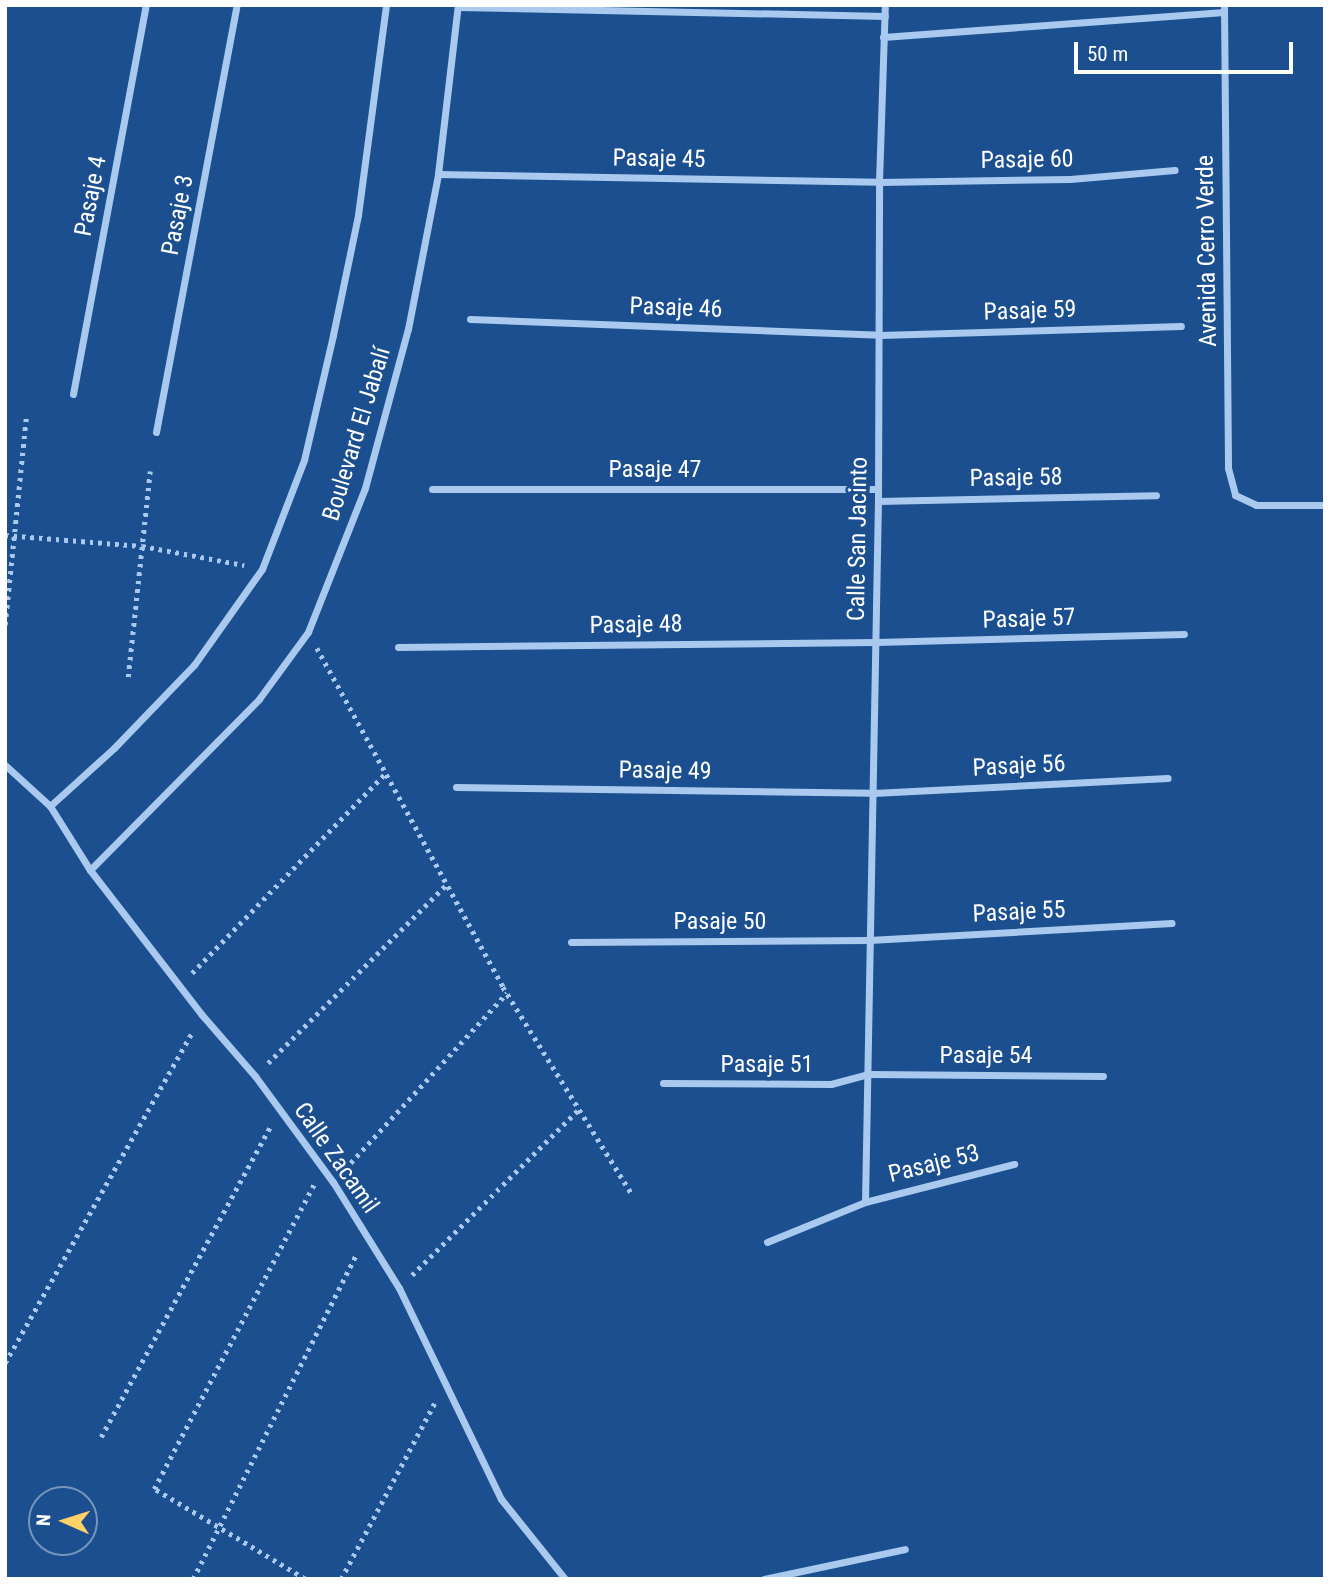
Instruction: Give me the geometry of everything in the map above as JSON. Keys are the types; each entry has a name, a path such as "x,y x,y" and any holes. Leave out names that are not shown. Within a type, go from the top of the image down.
{"street":[{"name":"Pasaje 4","path":"74,394 146,5"},
{"name":"Pasaje 3","path":"156,432 237,5"},
{"name":"Boulevard El Jabalí","path":"50,806 114,748 194,665 262,569 304,460 333,335 358,215 386,5"},
{"name":"Calle San Jacinto","path":"865,1202 878,500 879,182 885,5"},
{"name":"Boulevard El Jabalí","path":"90,870 259,699 308,632 365,488 408,328 438,174 458,6"},
{"path":"458,6 885,16"},
{"path":"883,37 1224,8"},
{"name":"Avenida Cerro Verde","path":"1224,8 1228,468 1235,495 1256,505 1325,505"},
{"name":"Pasaje 60","path":"879,182 1070,179 1175,170"},
{"name":"Pasaje 45","path":"438,174 879,182"},
{"name":"Pasaje 46","path":"470,319 880,335"},
{"name":"Pasaje 59","path":"880,335 1181,326"},
{"name":"Pasaje 47","path":"432,489 878,489"},
{"name":"Pasaje 58","path":"878,500 1156,495"},
{"name":"Pasaje 57","path":"876,642 1184,634"},
{"name":"Pasaje 48","path":"398,647 876,642"},
{"name":"Calle Zacamil","path":"5,765 50,806 90,870 202,1015 255,1076 333,1182 399,1288 501,1499 565,1579"},
{"name":"Pasaje 56","path":"873,793 1168,778"},
{"name":"Pasaje 49","path":"456,787 873,793"},
{"name":"Pasaje 55","path":"869,940 1172,923"},
{"name":"Pasaje 50","path":"571,942 869,940"},
{"name":"Pasaje 54","path":"869,1074 1103,1076"},
{"name":"Pasaje 51","path":"663,1083 831,1084 869,1074"},
{"name":"Pasaje 53","path":"767,1242 865,1202 1014,1164"},
{"path":"764,1579 905,1549"}],"path":[{"path":"5,625 26,417"},
{"path":"128,677 150,471"},
{"path":"5,535 142,546 262,569"},
{"path":"308,632 507,993 631,1193"},
{"path":"179,986 387,772"},
{"path":"255,1076 447,884"},
{"path":"333,1182 507,993"},
{"path":"5,1363 202,1015"},
{"path":"101,1437 279,1110"},
{"path":"399,1288 579,1110"},
{"path":"305,1579 154,1489 322,1168"},
{"path":"193,1579 366,1235"},
{"path":"341,1579 445,1382"}]}
